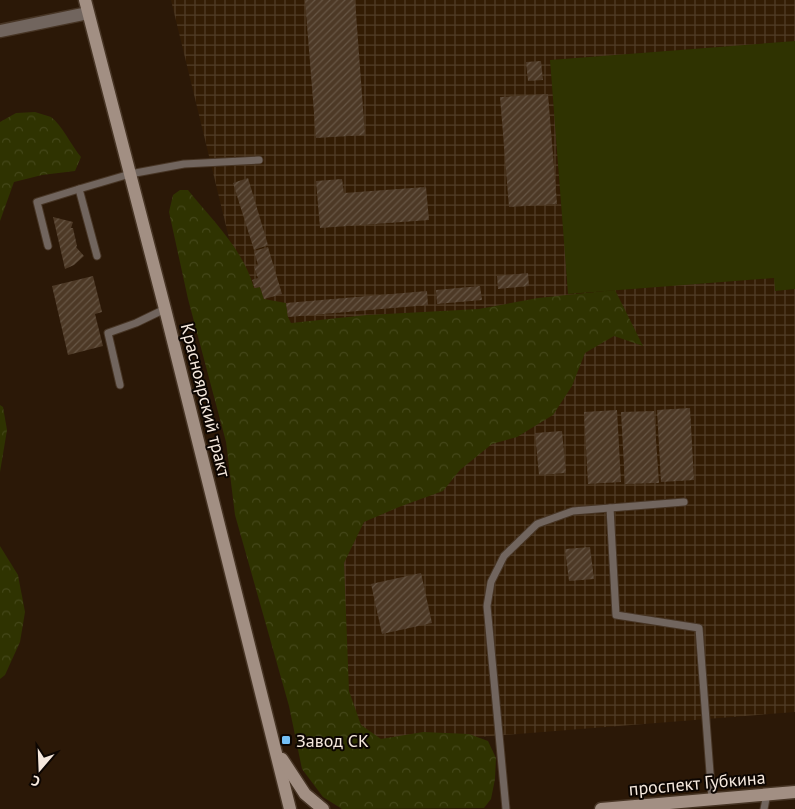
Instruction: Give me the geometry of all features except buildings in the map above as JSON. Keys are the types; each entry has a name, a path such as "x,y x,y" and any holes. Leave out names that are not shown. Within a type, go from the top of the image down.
{"main road":[{"name":"Красноярский тракт","path":"85,0 165,309 290,809"},
{"path":"274,744 305,794 323,809"},
{"name":"проспект Губкина","path":"602,809 795,792"}],"street":[{"path":"0,31 88,13"}],"lane":[{"path":"48,246 37,202 130,174 184,164 259,160"},
{"path":"79,189 96,256"},
{"path":"120,385 108,334 165,309"},
{"path":"506,809 487,606 491,582 504,556 537,524 573,511 684,502"},
{"path":"610,508 616,615 699,628 712,799"},
{"path":"764,809 767,794"}],"shaded area":[{"path":"171,0 795,0 795,712 353,747"}],"green space":[{"path":"795,41 795,289 775,291 774,278 568,294 550,60"},
{"path":"35,112 51,117 63,130 81,157 75,171 42,175 14,182 0,221 0,122 16,113"},
{"path":"180,190 188,190 226,236 243,261 254,288 260,287 264,299 286,303 291,323 367,315 479,309 538,298 615,290 643,346 614,336 585,353 572,386 553,415 517,437 492,444 460,470 443,491 364,522 344,563 349,691 361,725 381,739 423,732 469,734 488,741 496,758 495,779 491,799 484,808 342,809 323,797 302,769 289,706 235,515 226,442 188,299 169,212 173,195"},
{"path":"0,405 3,407 7,430 0,472"},
{"path":"0,546 18,575 25,612 20,642 5,675 0,679"}],"place":[{"name":"Завод СК","path":"286,740"}]}
